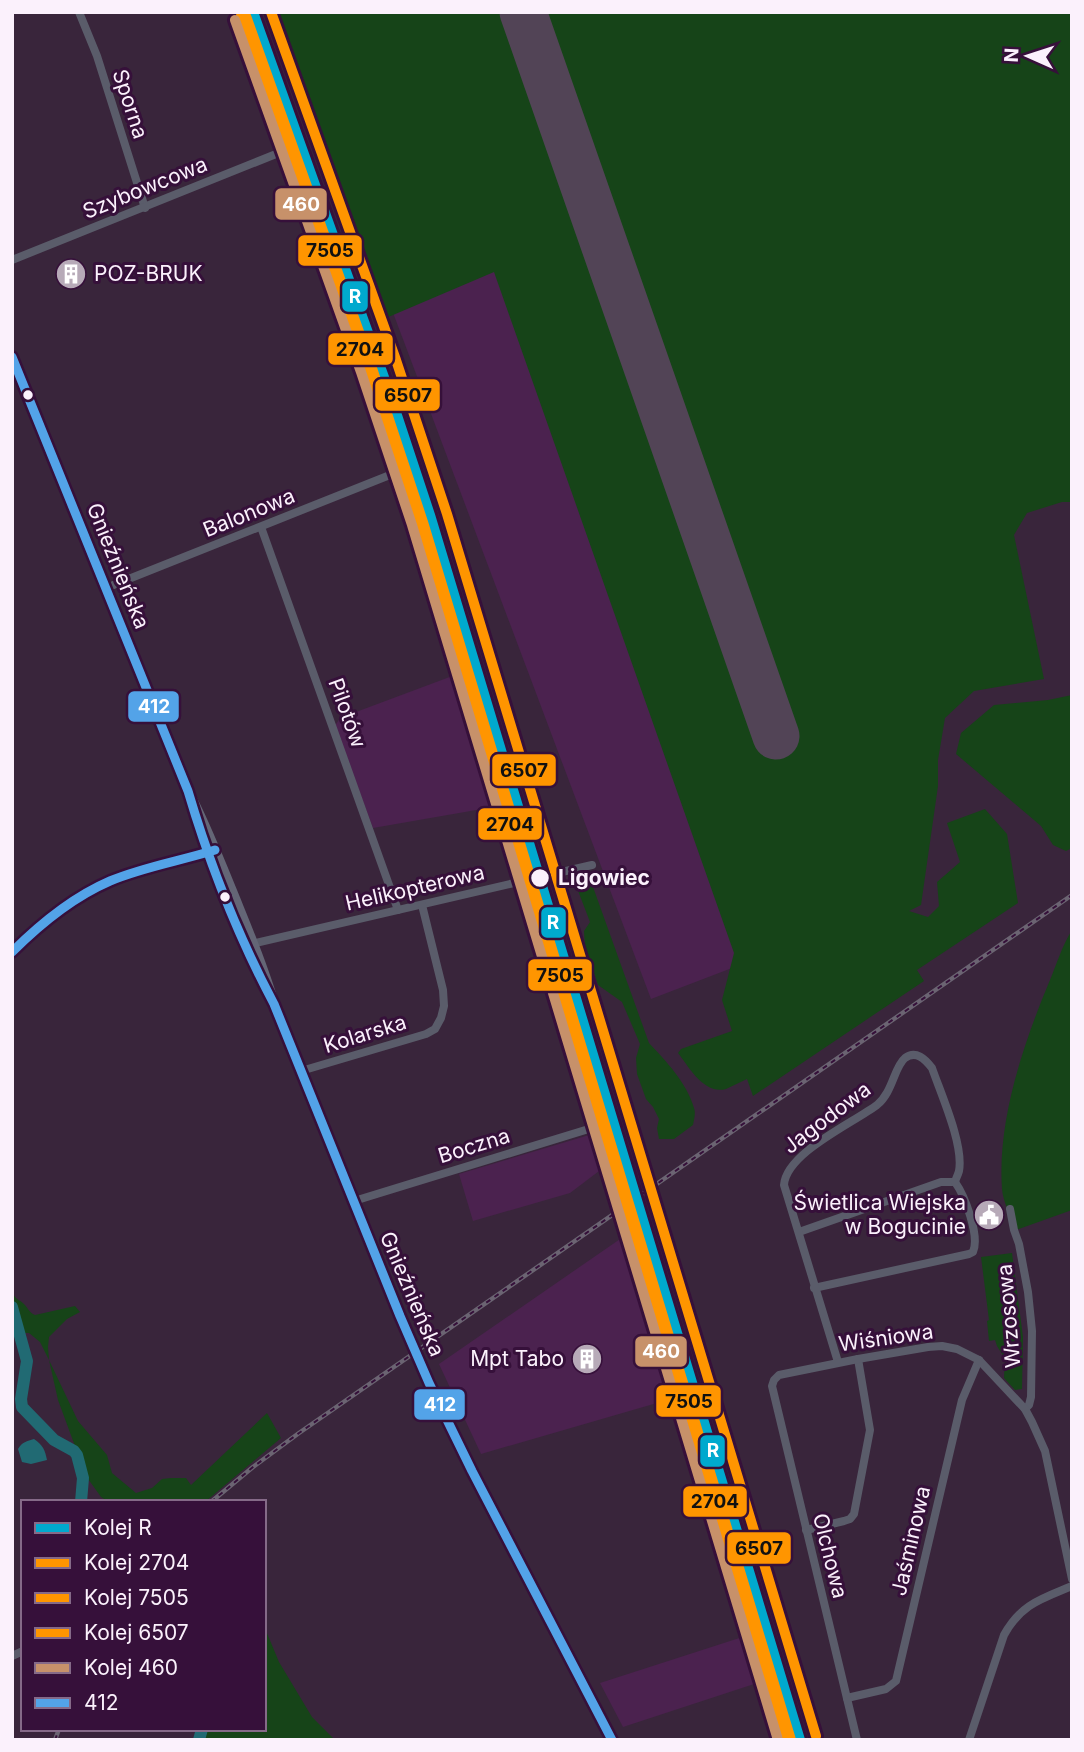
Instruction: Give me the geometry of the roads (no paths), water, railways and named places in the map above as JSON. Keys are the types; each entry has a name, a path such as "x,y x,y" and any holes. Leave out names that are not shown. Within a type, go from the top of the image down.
{"main road":[{"name":"Gnieźnieńska","path":"12,356 188,791 200,813 212,851 250,944 255,968 274,1004 424,1373 612,1740"}],"street":[{"name":"Sporna","path":"79,12 97,56 145,208"},
{"path":"244,12 291,148"},
{"name":"Szybowcowa","path":"12,261 291,148"},
{"name":"Balonowa","path":"106,588 405,469 291,148"},
{"name":"Pilotów","path":"261,527 398,910"},
{"path":"12,952 48,921 95,888 112,880 212,851"},
{"name":"Helikopterowa","path":"250,944 592,865"},
{"name":"Kolarska","path":"301,1071 435,1029 444,1006 443,990 422,905"},
{"name":"Jagodowa","path":"799,1232 784,1185 790,1168 828,1135 877,1105 887,1094 900,1064 905,1058 914,1055 925,1059 932,1068 956,1138 959,1171 955,1182"},
{"name":"Boczna","path":"354,1201 605,1124"},
{"path":"814,1288 973,1251 975,1241 967,1203 955,1182 941,1182 799,1232 814,1288 838,1362"},
{"name":"Wrzosowa","path":"1010,1209 1028,1292 1032,1331 1031,1397 1025,1409"},
{"name":"Wiśniowa","path":"774,1380 779,1375 838,1362 942,1346 957,1349 979,1360 1025,1409"},
{"path":"806,1530 844,1521 855,1514 870,1430 858,1359"},
{"name":"Jaśminowa","path":"847,1698 886,1689 896,1681 962,1400 979,1360"},
{"name":"Olchowa","path":"774,1380 772,1386 857,1740"},
{"path":"1025,1409 1045,1451 1072,1579"},
{"path":"969,1740 1009,1626 1017,1615 1030,1605 1072,1586"}],"waterway":[{"path":"12,1307 27,1361 22,1407 54,1440 77,1455 83,1478 81,1500"},
{"path":"199,1740 201,1731"}],"railway":[{"path":"213,1500 299,1433 1072,895"},
{"path":"55,1740 58,1731"}],"rail line":[{"name":"R","path":"253,12 390,394 430,515 800,1740"},
{"name":"6507","path":"271,12 396,360 447,514 816,1736"},
{"name":"2704","path":"241,16 378,398 418,519 787,1740"},
{"name":"7505","path":"246,16 372,368 423,522 791,1740"},
{"name":"460","path":"235,20 361,372 412,525 778,1740"}],"place":[{"name":"POZ-BRUK","path":"71,274"},
{"name":"Ligowiec","path":"540,878"},
{"name":"Świetlica Wiejska w Bogucinie","path":"989,1215"},
{"name":"Mpt Tabo","path":"587,1359"}]}
